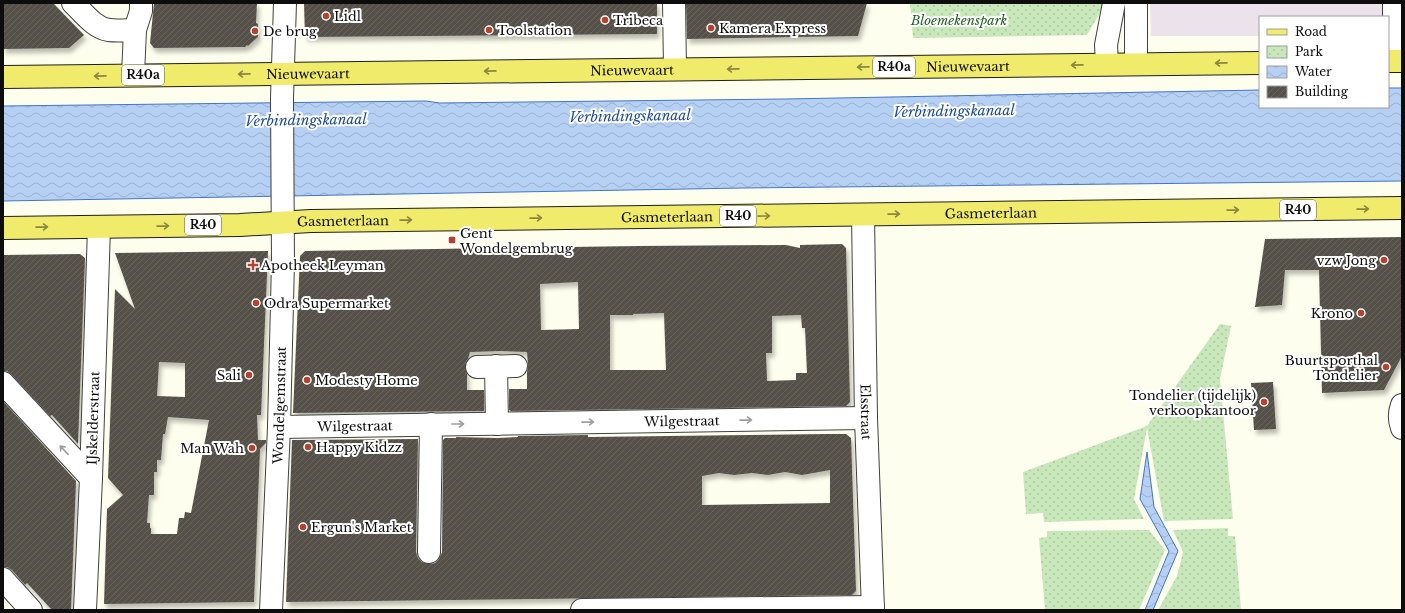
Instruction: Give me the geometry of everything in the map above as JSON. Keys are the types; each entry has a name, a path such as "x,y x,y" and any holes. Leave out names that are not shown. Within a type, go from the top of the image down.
{"main road":[{"name":"Nieuwevaart","path":"3,77 1259,63"},
{"name":"Gasmeterlaan","path":"3,228 283,223 318,221 1402,208"}],"street":[{"path":"73,3 100,28 110,30 135,30"},
{"path":"133,75 135,30 141,10 141,3"},
{"name":"Wondelgemstraat","path":"271,610 279,427 283,223 282,98 285,3"},
{"path":"674,3 675,69"},
{"path":"1107,64 1106,45 1114,3"},
{"path":"1136,3 1136,64"},
{"path":"1394,3 1395,61"},
{"name":"Elsstraat","path":"863,215 866,418 872,609"},
{"name":"IJskelderstraat","path":"85,610 99,226"},
{"path":"496,366 496,424"},
{"path":"3,383 91,478"},
{"path":"1402,405 1400,410 1402,428"},
{"name":"Wilgestraat","path":"279,427 866,418"},
{"path":"429,552 431,424"},
{"path":"3,579 31,610"},
{"path":"582,610 872,609"}],"shaded area":[{"path":"1150,3 1402,3 1389,16 1259,16 1259,36 1151,36"}],"green space":[{"name":"Bloemekenspark","path":"910,3 1105,3 1087,35 913,38"},
{"path":"1220,324 1231,326 1220,379 1233,519 1164,521 1147,428 1134,499 1144,519 1044,522 1043,513 1026,514 1023,472 1147,426"},
{"path":"1228,528 1228,536 1235,536 1241,610 1158,610 1177,576 1183,552 1173,530"},
{"path":"1149,530 1165,550 1139,610 1045,610 1039,538 1047,537 1047,531"}],"water":[{"name":"Verbindingskanaal","path":"1389,88 1402,88 1402,181 743,188 3,201 3,106 426,101 440,103 785,99 1259,90 1259,108 1389,108"},
{"path":"1147,452 1154,507 1178,551 1153,610 1145,610 1169,551 1140,499"}],"building":[{"path":"3,3 53,3 84,35 69,48 3,49"},
{"path":"154,3 257,3 256,23 258,24 258,37 245,47 154,48 150,43"},
{"path":"304,3 657,3 657,34 305,37"},
{"path":"686,3 867,3 858,36 687,39"},
{"name":"Krono","path":"1402,237 1402,356 1384,390 1322,393 1319,270 1285,270 1282,305 1255,307 1265,239"},
{"path":"842,244 846,248 850,402 846,406 511,411 509,410 509,389 527,389 527,352 501,351 470,352 466,361 465,368 467,374 467,390 484,390 484,411 293,413 300,256 305,251 786,245 800,248 800,245","holes":["578,282 579,329 541,330 540,284","664,313 666,370 610,370 610,315","801,315 802,328 805,328 807,373 796,373 796,380 767,381 766,353 772,353 772,316"]},
{"path":"268,251 261,415 257,415 258,440 266,440 266,443 260,449 254,602 104,604 107,509 123,495 108,478 115,289 135,309 115,253","holes":["159,362 185,363 185,397 157,396","168,417 209,420 191,513 185,512 184,518 179,518 177,534 151,534 150,523 147,523 149,495 154,495 154,472 157,472 157,460 161,460 163,434 165,434"]},
{"path":"80,254 85,258 78,444 52,415 50,416 12,375 7,371 3,371 3,255"},
{"name":"Tondelier (tijdelijk) verkoopkantoor","path":"1273,382 1276,429 1254,430 1251,383"},
{"path":"3,401 76,481 71,610 52,610 27,583 25,585 12,570 7,567 3,567"},
{"path":"846,434 851,438 856,591 852,595 286,602 292,440 418,439 416,552 418,558 422,562 429,564 435,563 439,559 442,552 443,440 445,438 588,435 588,437","holes":["830,470 830,503 702,505 702,476 719,473 734,475 752,473 768,475 785,472 802,475"]}],"place":[{"name":"Lidl","path":"326,16"},
{"name":"Tribeca","path":"605,20"},
{"name":"Kamera Express","path":"711,28"},
{"name":"Toolstation","path":"489,30"},
{"name":"De brug","path":"255,31"},
{"name":"Gent Wondelgembrug","path":"452,240"},
{"name":"vzw Jong","path":"1384,260"},
{"name":"Apotheek Leyman","path":"253,265"},
{"name":"Odra Supermarket","path":"256,303"},
{"name":"Krono","path":"1361,313"},
{"name":"Buurtsporthal Tondelier","path":"1386,367"},
{"name":"Sali","path":"249,375"},
{"name":"Modesty Home","path":"307,380"},
{"name":"Tondelier (tijdelijk) verkoopkantoor","path":"1264,402"},
{"name":"Happy Kidzz","path":"308,447"},
{"name":"Man Wah","path":"252,448"},
{"name":"Ergun's Market","path":"303,527"}]}
